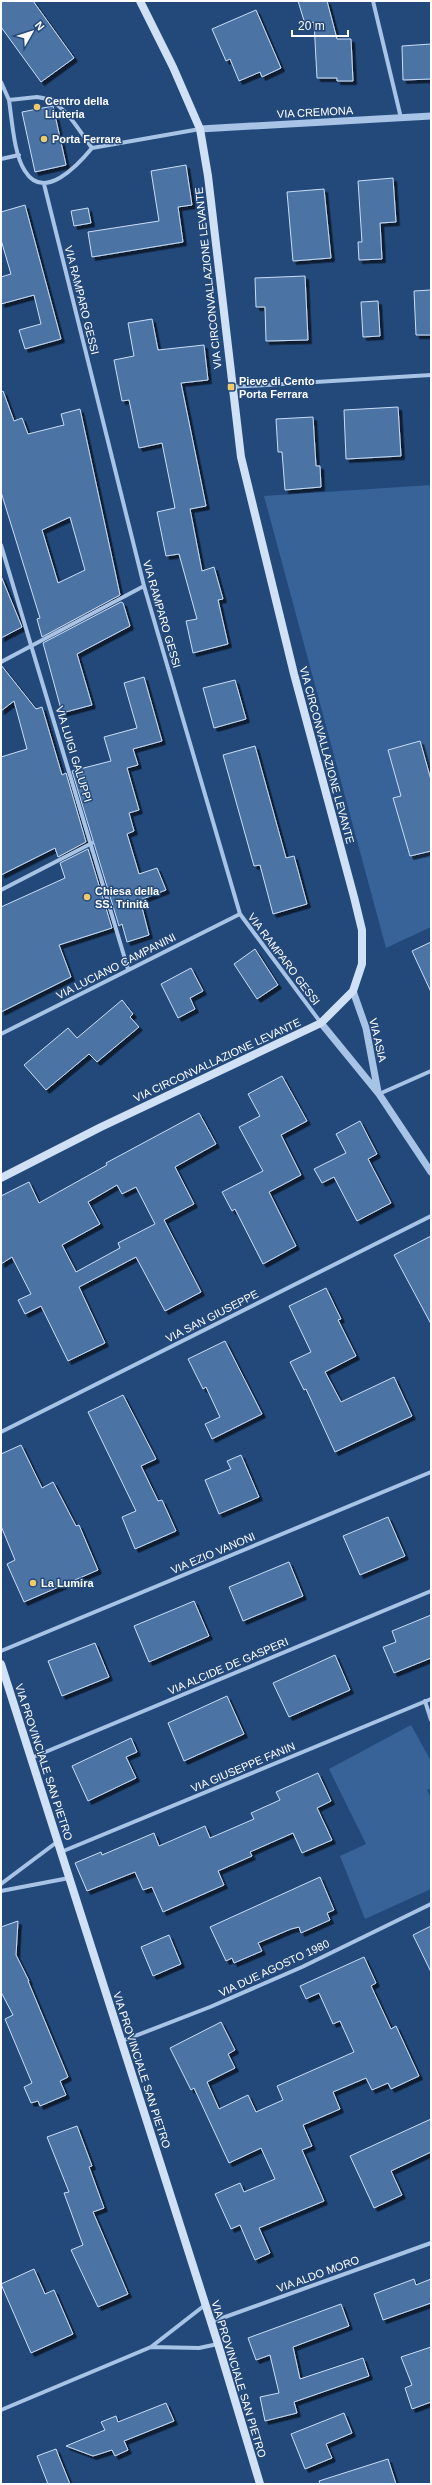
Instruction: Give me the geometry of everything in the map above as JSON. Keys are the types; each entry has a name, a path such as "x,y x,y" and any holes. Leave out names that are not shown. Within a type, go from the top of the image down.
{"main road":[{"name":"VIA CIRCONVALLAZIONE LEVANTE","path":"1,1178 108,1124 321,1024 353,991 362,964 362,930 294,674 245,472 232,387 208,176 200,129 173,67 140,1"},
{"name":"VIA PROVINCIALE SAN PIETRO","path":"1,1664 218,2344 260,2484"}],"street":[{"path":"373,1 401,118"},
{"path":"1,82 9,100 19,155 24,171 32,180 44,184 60,178 74,169 92,148 200,129"},
{"path":"9,100 37,97 49,98 62,108 92,148"},
{"name":"VIA CREMONA","path":"200,129 431,116"},
{"path":"1,159 19,155"},
{"name":"VIA RAMPARO GESSI","path":"44,184 144,586 240,914 321,1024"},
{"path":"232,387 431,375"},
{"name":"VIA LUIGI GALUPPI","path":"1,545 92,843 128,969"},
{"path":"1,662 144,586"},
{"path":"1,890 92,843"},
{"name":"VIA LUCIANO CAMPANINI","path":"1,1034 240,914"},
{"name":"VIA ASIA","path":"353,991 366,1028 378,1094"},
{"name":"VIA ASIA","path":"321,1024 378,1094 431,1172"},
{"path":"378,1094 431,1071"},
{"name":"VIA SAN GIUSEPPE","path":"1,1432 431,1216"},
{"name":"VIA EZIO VANONI","path":"1,1651 431,1472"},
{"name":"VIA ALCIDE DE GASPERI","path":"31,1758 431,1591"},
{"name":"VIA GIUSEPPE FANIN","path":"61,1852 431,1699"},
{"path":"425,1701 431,1720"},
{"path":"1,1884 37,1855 58,1842"},
{"path":"1,1891 69,1878"},
{"name":"VIA DUE AGOSTO 1980","path":"121,2041 210,2007 302,1967 431,1904"},
{"name":"VIA ALDO MORO","path":"211,2322 431,2243"},
{"path":"1,2410 151,2347 205,2305"},
{"path":"151,2347 199,2348 218,2344"}],"shaded area":[{"path":"431,485 431,927 386,948 264,496"},
{"path":"411,1725 431,1761 431,1788 427,1790 431,1798 431,1889 365,1919 340,1856 366,1844 329,1769"}],"building":[{"path":"1,1 33,1 74,58 41,82 1,27"},
{"path":"298,1 327,1 337,39 351,39 353,81 337,81 337,78 317,78 314,22 305,24"},
{"path":"256,10 281,68 262,77 260,72 239,81 230,59 226,61 212,29"},
{"path":"431,44 431,79 403,80 402,46"},
{"name":"Porta Ferrara","path":"53,106 66,165 35,172 22,112"},
{"path":"186,165 192,205 178,207 183,242 92,257 88,232 159,221 151,171"},
{"path":"393,178 396,222 380,223 382,259 359,260 358,242 362,242 358,181"},
{"path":"324,189 331,258 293,261 287,192"},
{"path":"25,205 61,339 25,349 19,330 41,324 34,295 1,304 1,277 11,274 1,240 1,212"},
{"path":"88,208 91,223 74,226 71,211"},
{"path":"305,276 308,340 266,341 265,307 256,307 255,278"},
{"path":"431,290 431,335 416,335 414,291"},
{"path":"378,301 380,336 363,337 361,302"},
{"path":"152,319 158,350 204,345 208,380 181,383 206,506 190,509 202,571 214,567 223,599 218,600 228,644 193,653 186,621 197,619 179,554 166,556 157,512 175,508 162,443 139,448 129,400 122,401 114,360 134,356 128,323"},
{"path":"3,391 14,421 22,418 28,434 64,425 61,414 80,409 120,595 42,637 37,619 40,618 1,492 1,392","holes":["70,517 85,570 58,583 42,530"]},
{"path":"398,407 401,456 346,459 344,410"},
{"path":"313,417 316,466 320,466 321,487 285,490 282,452 278,452 276,419"},
{"path":"1,576 22,627 1,638"},
{"path":"121,602 123,603 130,626 77,654 92,705 62,713 43,643"},
{"path":"1,665 36,709 42,707 62,775 66,773 86,842 58,857 55,848 1,875 1,757 27,749 14,701 1,711"},
{"path":"144,677 162,741 133,749 138,765 127,768 139,810 129,813 134,831 127,834 139,874 157,868 166,890 140,900 149,935 127,942 122,924 119,926 72,771 111,761 104,737 137,728 124,683"},
{"path":"235,680 246,719 214,728 203,688"},
{"path":"420,741 431,780 431,851 410,856 393,798 401,796 388,750"},
{"path":"255,746 286,858 294,856 307,904 273,914 260,865 254,866 223,755"},
{"path":"88,849 112,928 59,945 71,977 1,1012 1,907 65,878 60,863"},
{"path":"431,942 431,992 412,951"},
{"path":"255,949 278,985 257,999 234,964"},
{"path":"191,968 203,991 190,998 195,1009 178,1018 161,984"},
{"path":"122,1000 133,1014 130,1017 139,1027 97,1062 89,1054 46,1090 24,1065 68,1028 77,1038"},
{"path":"282,1076 307,1121 281,1135 301,1175 269,1192 296,1246 263,1264 235,1209 232,1211 222,1192 263,1171 239,1127 260,1116 248,1094"},
{"path":"199,1113 216,1144 175,1167 194,1204 164,1220 201,1292 165,1311 136,1257 79,1287 105,1343 68,1361 41,1306 25,1314 18,1300 31,1294 12,1257 1,1264 1,1196 29,1182 39,1203 107,1165 106,1163","holes":["117,1185 122,1194 136,1187 155,1224 118,1243 120,1248 76,1272 62,1245 100,1224 88,1202"]},
{"path":"360,1121 377,1154 368,1159 391,1203 357,1221 334,1177 322,1183 314,1169 346,1153 336,1134"},
{"path":"431,1236 431,1324 394,1255"},
{"path":"326,1288 341,1319 338,1320 356,1356 325,1372 341,1402 394,1377 412,1416 335,1452 306,1389 304,1390 290,1362 311,1352 289,1306"},
{"path":"225,1341 262,1414 212,1439 205,1424 220,1417 206,1387 203,1389 188,1359"},
{"path":"123,1395 156,1459 141,1466 158,1501 162,1500 176,1531 135,1549 122,1517 136,1511 88,1412"},
{"path":"21,1445 42,1488 53,1482 76,1526 79,1525 98,1570 24,1602 7,1564 15,1560 1,1526 1,1454"},
{"path":"241,1455 259,1497 219,1514 205,1480 231,1469 227,1461"},
{"path":"388,1517 405,1556 360,1575 343,1536"},
{"path":"289,1562 303,1596 243,1621 229,1587"},
{"path":"194,1601 209,1636 149,1662 134,1626"},
{"path":"431,1615 431,1658 394,1673 383,1647 396,1642 392,1631"},
{"path":"95,1643 109,1677 62,1696 48,1661"},
{"path":"335,1655 350,1690 289,1717 273,1683"},
{"path":"227,1696 244,1734 184,1761 168,1723"},
{"path":"131,1738 137,1752 126,1757 136,1778 88,1801 72,1766"},
{"path":"318,1773 331,1801 317,1808 332,1840 302,1853 293,1833 250,1852 252,1856 218,1871 224,1885 163,1912 152,1887 143,1890 135,1872 87,1891 75,1863 101,1852 102,1855 154,1833 159,1846 205,1826 210,1838 254,1819 251,1813 280,1800 276,1792"},
{"path":"320,1877 334,1910 327,1913 330,1920 301,1933 299,1927 291,1929 258,1943 262,1951 234,1963 232,1958 226,1961 210,1927"},
{"path":"18,1921 16,1955 29,1981 68,2077 60,2081 66,2095 40,2106 38,2101 31,2103 24,2087 32,2083 5,2019 13,2015 1,1992 1,1927"},
{"path":"431,1926 431,1972 413,1935"},
{"path":"169,1935 181,1964 153,1976 141,1947"},
{"path":"364,1957 376,1983 371,1986 391,2029 396,2026 419,2076 391,2089 388,2083 372,2090 366,2078 333,2092 340,2109 303,2125 312,2146 302,2150 324,2201 259,2228 270,2253 255,2260 240,2225 231,2229 215,2194 240,2183 244,2192 275,2179 261,2148 229,2163 194,2088 191,2090 170,2048 221,2022 235,2050 228,2054 235,2068 207,2082 219,2109 248,2095 256,2112 283,2100 277,2086 354,2052 340,2021 333,2024 319,1993 306,1999 300,1986"},
{"path":"431,2119 431,2152 391,2171 402,2195 374,2208 350,2156"},
{"path":"77,2126 92,2166 89,2167 104,2208 93,2212 128,2294 98,2307 71,2250 83,2245 64,2193 69,2192 47,2137"},
{"path":"34,2269 45,2294 54,2290 73,2334 31,2353 1,2284"},
{"path":"414,2279 416,2285 431,2279 431,2303 383,2320 374,2294"},
{"path":"341,2304 349,2326 293,2347 300,2379 363,2358 369,2376 294,2402 297,2413 265,2421 260,2397 279,2393 270,2355 256,2360 248,2338"},
{"path":"431,2347 431,2402 412,2409 405,2388 412,2385 401,2357"},
{"path":"166,2403 174,2421 124,2441 128,2450 115,2456 112,2450 93,2456 66,2446 105,2430 101,2422 116,2416 118,2422"},
{"path":"344,2413 352,2433 326,2444 332,2458 305,2469 291,2434"},
{"path":"56,2449 70,2484 48,2484 37,2456"},
{"path":"388,2459 396,2484 320,2484 319,2481"}],"place":[{"name":"Centro della Liuteria","path":"37,107"},
{"name":"Porta Ferrara","path":"44,139"},
{"name":"Pieve di Cento Porta Ferrara","path":"231,387"},
{"name":"Chiesa della SS. Trinità","path":"87,897"},
{"name":"La Lumira","path":"33,1583"}]}
